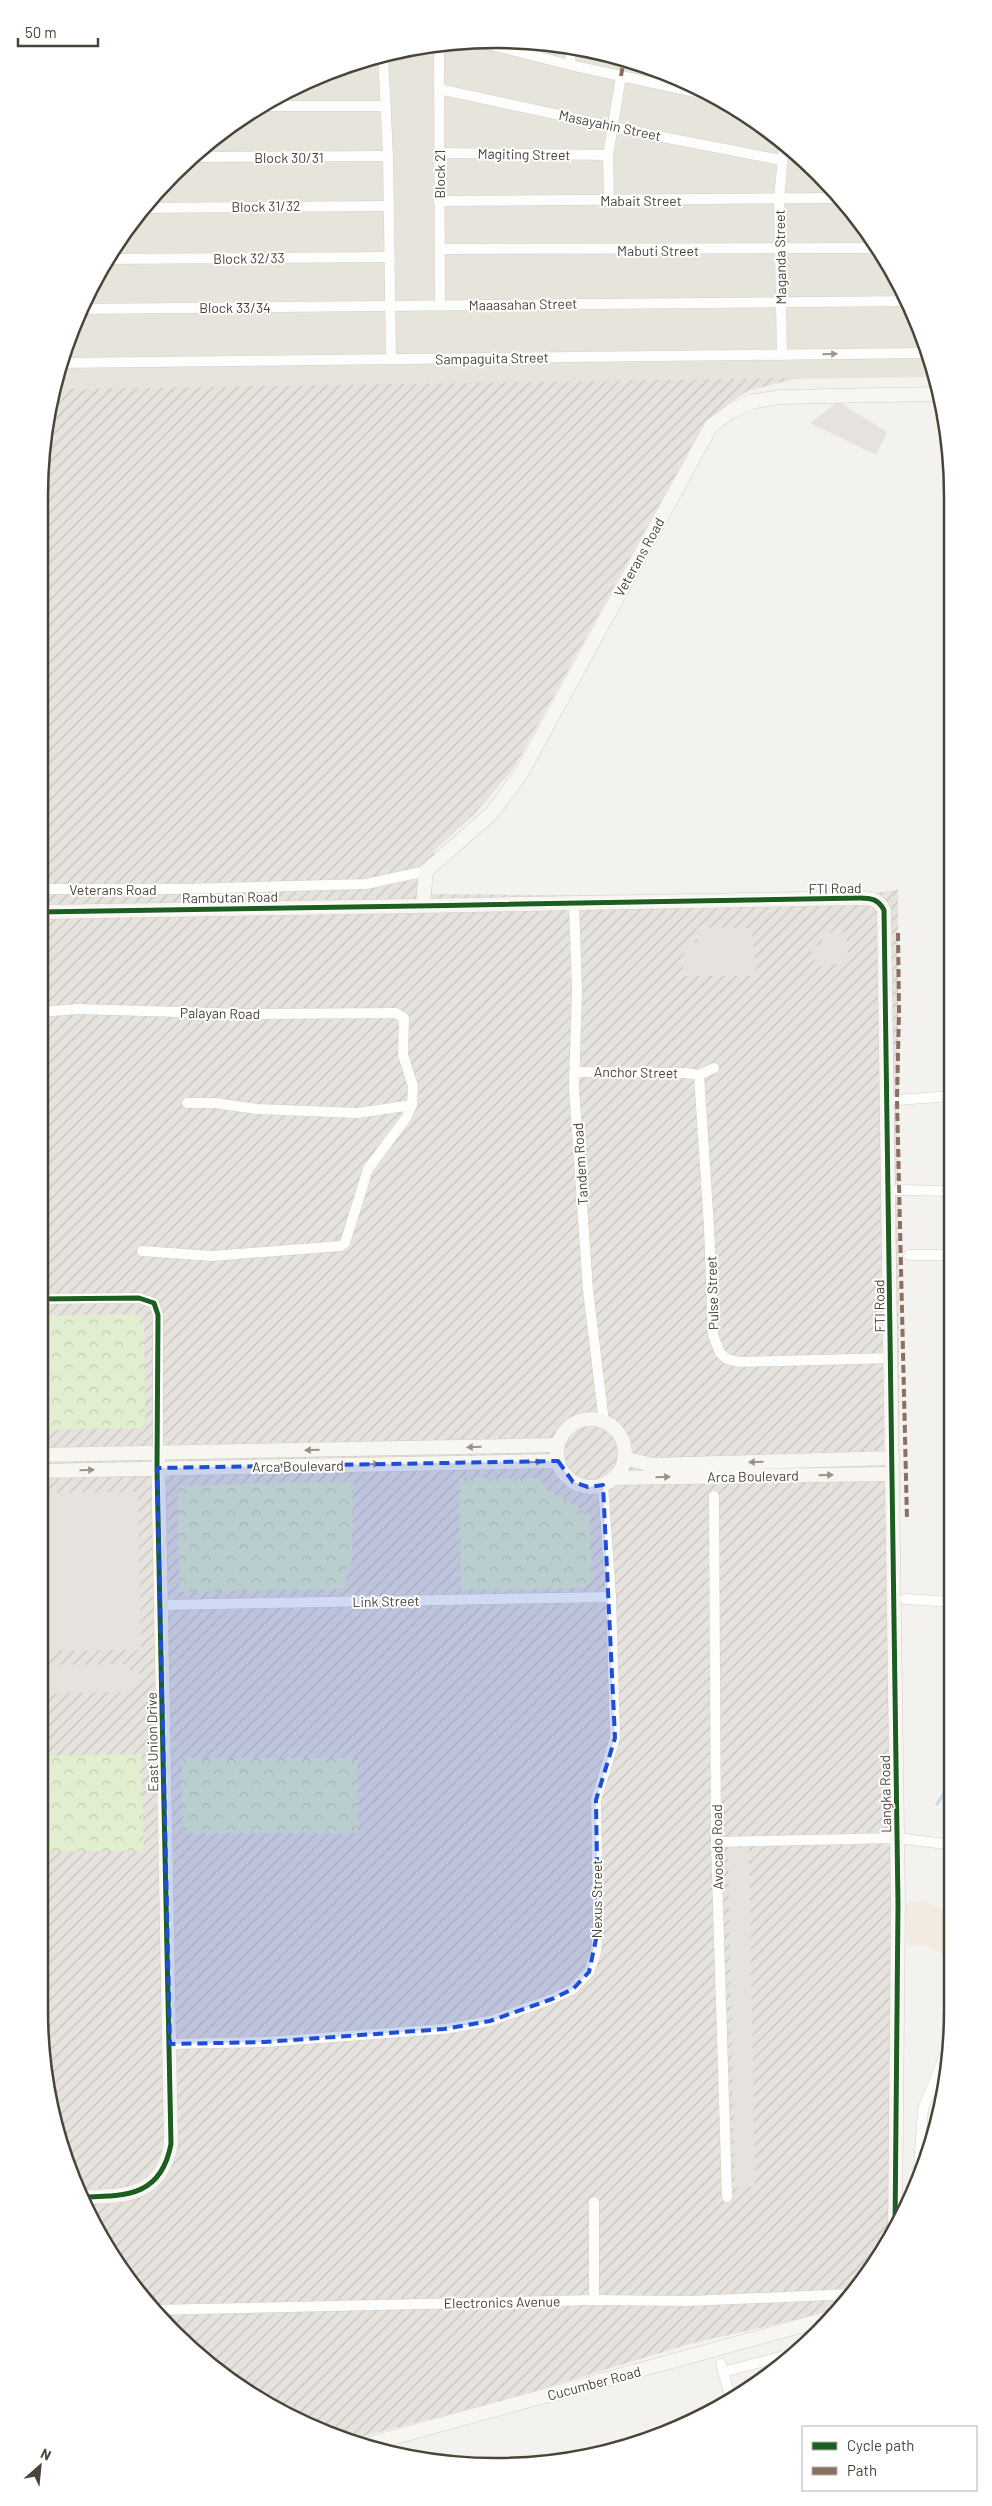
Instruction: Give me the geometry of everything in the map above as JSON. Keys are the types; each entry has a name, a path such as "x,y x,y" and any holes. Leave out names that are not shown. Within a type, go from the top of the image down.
{"street":[{"path":"511,48 621,79 685,90"},
{"path":"537,49 537,56"},
{"name":"Block 21","path":"439,51 440,306"},
{"path":"570,65 571,54"},
{"path":"383,62 388,156 391,359"},
{"path":"651,83 652,76"},
{"path":"609,200 608,155 621,79"},
{"name":"Masayahin Street","path":"439,89 781,160"},
{"path":"276,106 386,106"},
{"name":"Maganda Street","path":"782,355 779,199 783,151"},
{"name":"Magiting Street","path":"440,153 608,155"},
{"name":"Block 30/31","path":"202,157 388,156"},
{"name":"Mabait Street","path":"440,201 831,198"},
{"name":"Block 31/32","path":"152,208 389,206"},
{"name":"Mabuti Street","path":"440,249 780,250 870,248"},
{"name":"Block 32/33","path":"116,259 390,257"},
{"name":"Maaasahan Street","path":"390,308 899,301"},
{"name":"Block 33/34","path":"89,309 232,306 390,308"},
{"name":"Sampaguita Street","path":"68,363 921,353"},
{"name":"Veterans Road","path":"48,889 184,889 366,884 426,870 492,813 522,772 710,426 731,411 751,402 779,397 932,394"},
{"path":"422,904 426,870"},
{"name":"FTI Road","path":"422,904 574,905 860,898 876,900 881,904 884,910 891,1358"},
{"name":"Rambutan Road","path":"48,912 422,904"},
{"name":"Tandem Road","path":"574,905 576,990 574,1072 588,1290 604,1422"},
{"name":"Palayan Road","path":"48,1011 78,1009 238,1014 401,1014 404,1018 403,1055 413,1086 412,1105"},
{"path":"699,1075 714,1068"},
{"name":"Anchor Street","path":"574,1072 685,1073 699,1075"},
{"name":"Pulse Street","path":"699,1075 714,1335 715,1344 720,1353 727,1359 740,1362 891,1358"},
{"path":"897,1100 944,1096"},
{"path":"187,1103 215,1103 257,1109 358,1113 412,1105"},
{"path":"142,1251 212,1256 341,1246 347,1239 368,1169 406,1118 412,1105"},
{"path":"898,1190 944,1191"},
{"path":"909,1255 944,1255"},
{"name":"East Union Drive","path":"48,1299 139,1298 154,1303 158,1315 160,1605 171,2144 168,2160 157,2179 139,2192 117,2196 88,2196"},
{"name":"Langka Road","path":"891,1358 897,1838 896,2212"},
{"path":"591,1420 604,1422 618,1433 624,1449 624,1458 609,1481 588,1487 573,1482 561,1470 558,1461 558,1445 567,1430 574,1424 591,1420"},
{"name":"Arca Boulevard","path":"48,1455 558,1445"},
{"name":"Arca Boulevard","path":"624,1458 652,1464 892,1458"},
{"name":"Arca Boulevard","path":"48,1471 558,1461"},
{"name":"Arca Boulevard","path":"609,1481 892,1474"},
{"name":"Nexus Street","path":"170,2044 265,2042 444,2029 490,2021 552,1999 573,1989 589,1972 596,1952 598,1930 596,1800 615,1738 609,1481"},
{"name":"Avocado Road","path":"714,1496 716,1842 727,2197"},
{"name":"Link Street","path":"160,1605 611,1596"},
{"path":"905,1599 944,1601"},
{"path":"897,1838 944,1844"},
{"name":"Langka Road","path":"716,1842 897,1838"},
{"path":"920,2158 923,2109 942,2063"},
{"path":"594,2202 594,2300"},
{"name":"Electronics Avenue","path":"163,2310 594,2300 689,2301 843,2294"},
{"name":"Cucumber Road","path":"377,2442 819,2321"},
{"path":"729,2393 722,2368 781,2356"}],"highlighted area":[{"path":"558,1461 573,1482 588,1487 603,1485 615,1738 596,1800 598,1930 589,1972 573,1989 552,1999 490,2021 444,2029 265,2042 170,2044 157,1468"}],"shaded area":[{"path":"467,48 525,48 555,51 583,56 640,71 694,94 745,123 769,140 792,159 833,200 869,247 898,298 910,324 928,377 61,389 71,352 82,324 94,298 123,247 159,200 200,159 247,123 298,94 324,82 352,71 409,56"},
{"path":"799,378 747,391 705,421 514,768 476,812 434,851 431,894 772,897 868,894 898,890 901,2202 869,2259 852,2283 827,2313 693,2343 505,2400 359,2437 324,2424 272,2398 223,2366 200,2347 159,2306 140,2283 108,2234 82,2182 71,2154 56,2097 48,2039 48,467 51,437 61,389"},
{"path":"838,402 887,432 876,455 810,423"},
{"path":"697,927 752,928 756,976 683,976 684,942 698,943"},
{"path":"822,932 846,933 848,962 817,967 810,947 822,944"},
{"path":"138,1492 141,1650 48,1651 48,1493"},
{"path":"129,1664 130,1672 139,1672 139,1683 132,1684 132,1692 48,1693 48,1665"},
{"path":"728,1848 749,1848 755,2187 735,2187"},
{"path":"924,1901 944,1910 944,1955 926,1946 907,1945 905,1902"}],"green space":[{"path":"135,1314 144,1322 145,1423 140,1428 48,1430 48,1316"},
{"path":"459,1478 538,1478 549,1491 589,1514 593,1579 584,1588 461,1590"},
{"path":"353,1481 352,1568 346,1568 346,1589 180,1592 177,1486"},
{"path":"141,1754 144,1851 48,1852 48,1756"},
{"path":"182,1758 358,1758 358,1833 183,1833"}],"waterway":[{"path":"937,1804 944,1794"}],"marked path":[{"path":"621,76 623,66"},
{"path":"898,933 897,1100 907,1520"}],"cycle path":[{"path":"48,912 860,898 874,900 882,906 884,910 898,1904 895,2213"},
{"path":"48,1299 139,1298 154,1303 158,1315 157,1468 171,2144 166,2161 159,2174 150,2184 127,2194 89,2197"}]}
